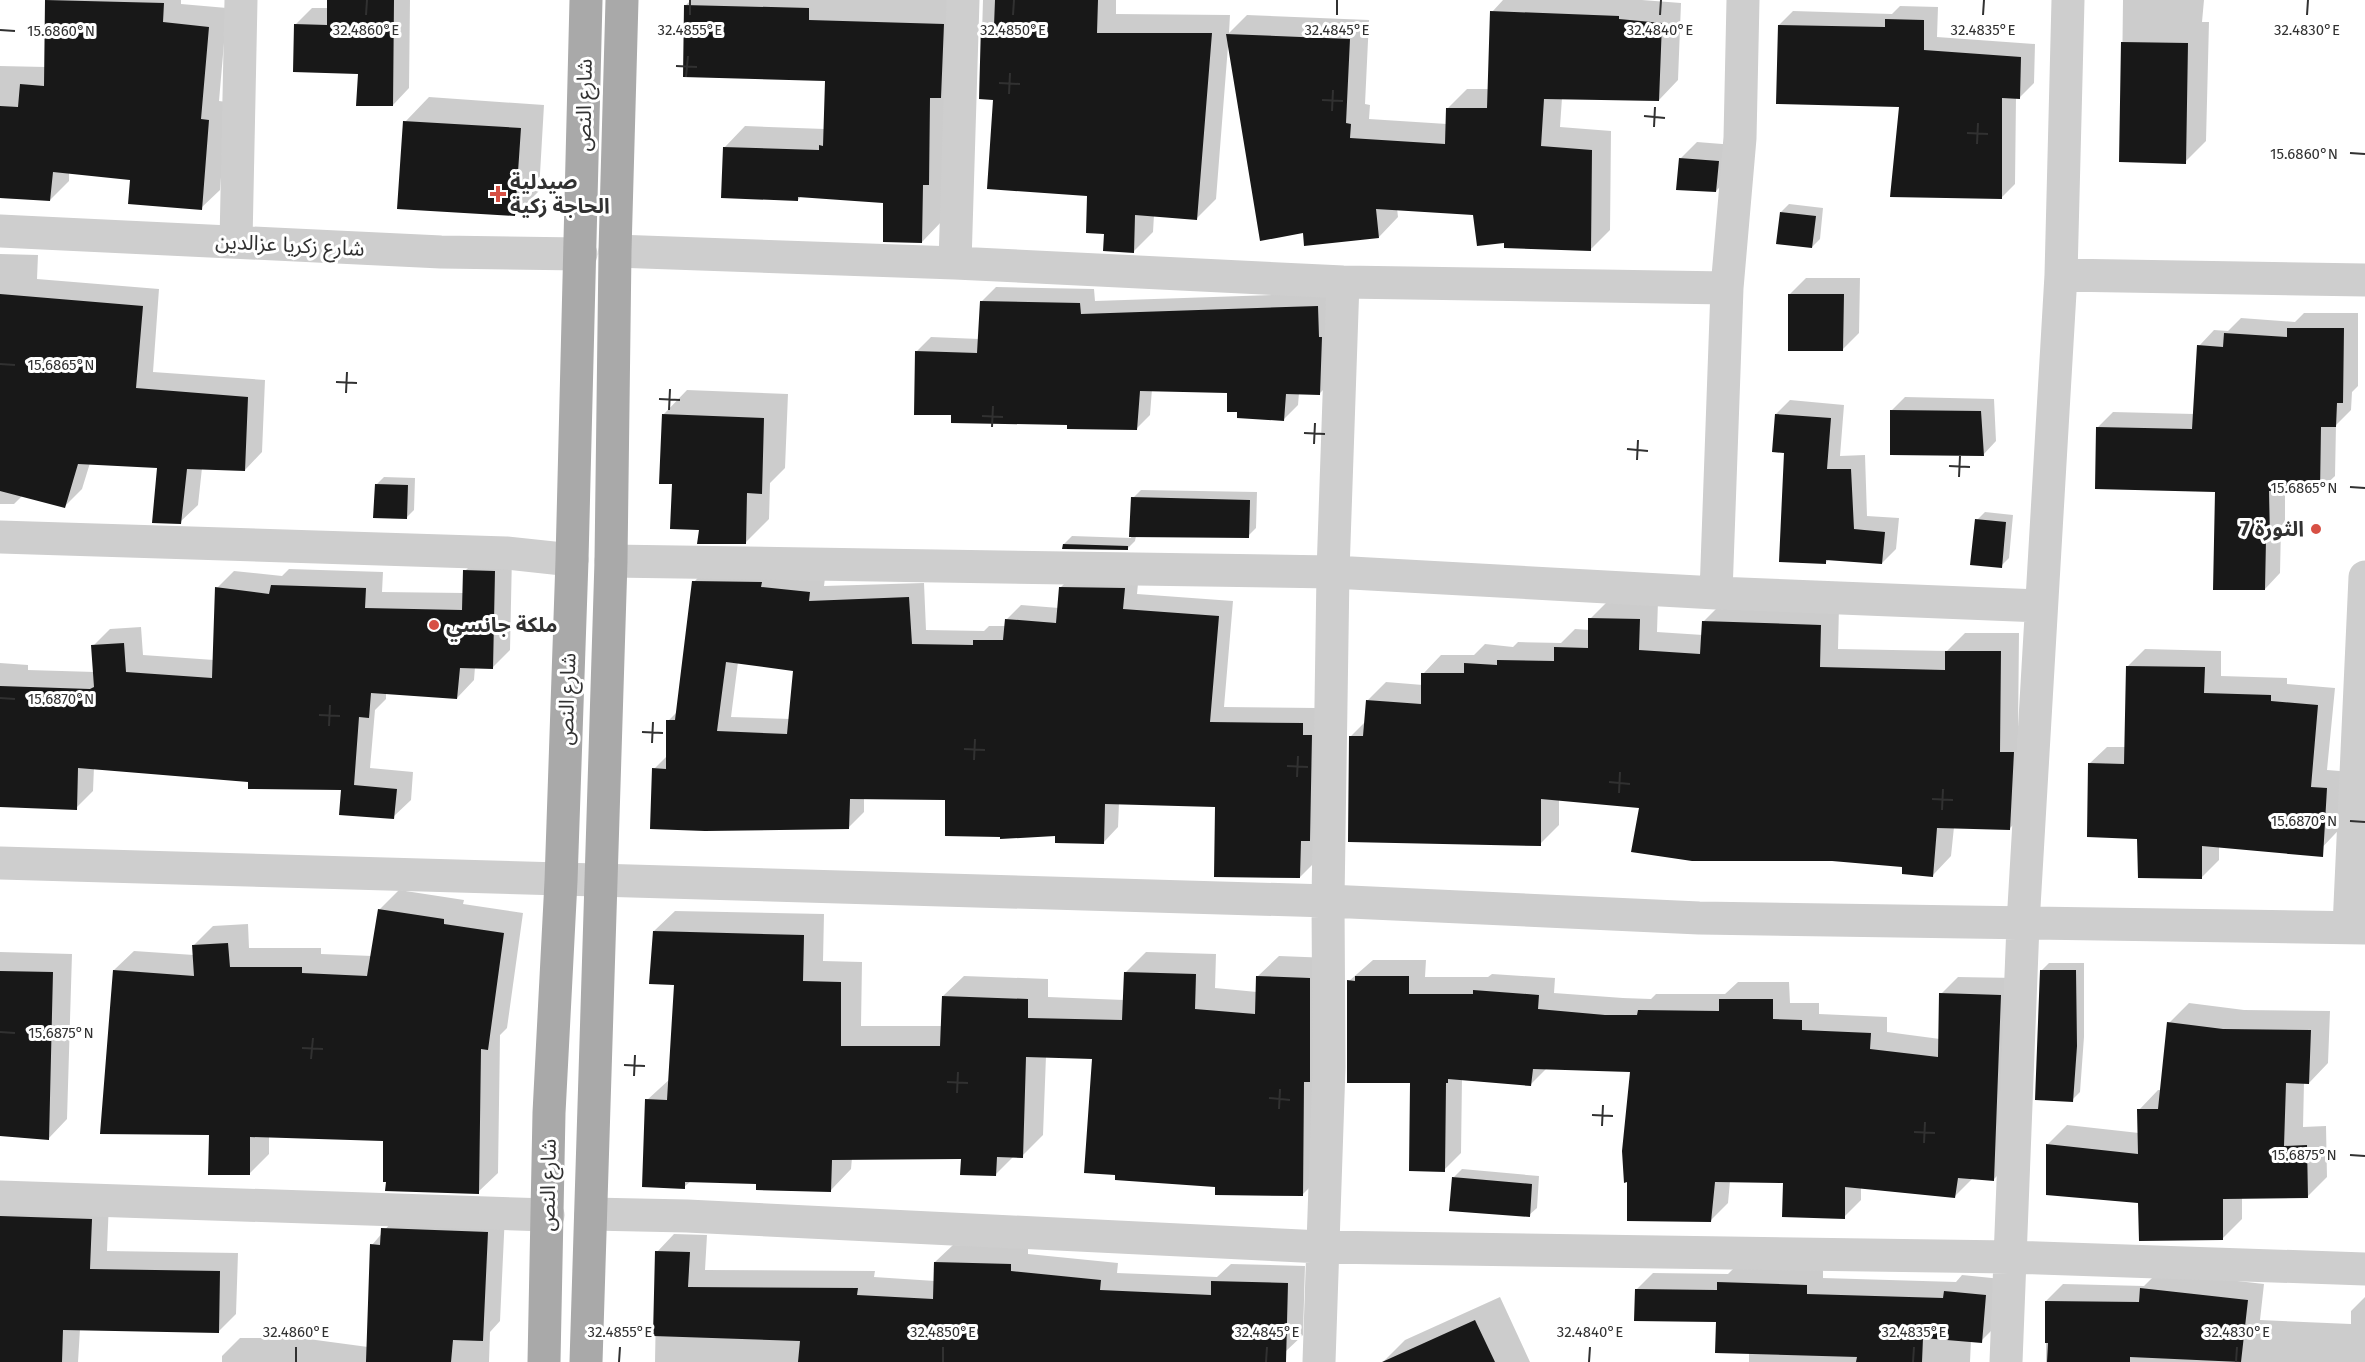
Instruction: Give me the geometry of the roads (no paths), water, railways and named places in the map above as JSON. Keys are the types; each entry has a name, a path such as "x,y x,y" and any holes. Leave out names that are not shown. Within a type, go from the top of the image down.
{"main road":[{"name":"شارع النص","path":"544,1362 549,1113 561,881 572,560 586,0"},
{"name":"شارع النص","path":"586,1362 611,561 615,251 622,0"}],"street":[{"path":"236,242 241,0"},
{"path":"956,263 963,0"},
{"path":"1716,593 1727,288 1740,138 1743,0"},
{"path":"2006,1362 2023,924 2061,275 2068,0"},
{"name":"شارع زكريا عزالدين","path":"0,231 441,252 581,254"},
{"path":"615,251 956,263 1343,282 1727,288"},
{"path":"2061,275 2365,280"},
{"path":"1319,1362 1329,1067 1328,901 1333,572 1343,282"},
{"path":"0,537 506,553 572,560"},
{"path":"611,561 1333,572 1716,593 2041,606"},
{"path":"0,863 458,874 561,881 1328,901 1699,918 2357,928 2365,598"},
{"path":"0,1197 548,1215"},
{"path":"591,1214 699,1216 1323,1247 2010,1257 2365,1269"}],"place":[{"name":"صيدلية الحاجة زكية","path":"498,194"},
{"name":"الثورة 7","path":"2316,529"},
{"name":"ملكة جانسي","path":"434,625"}]}
